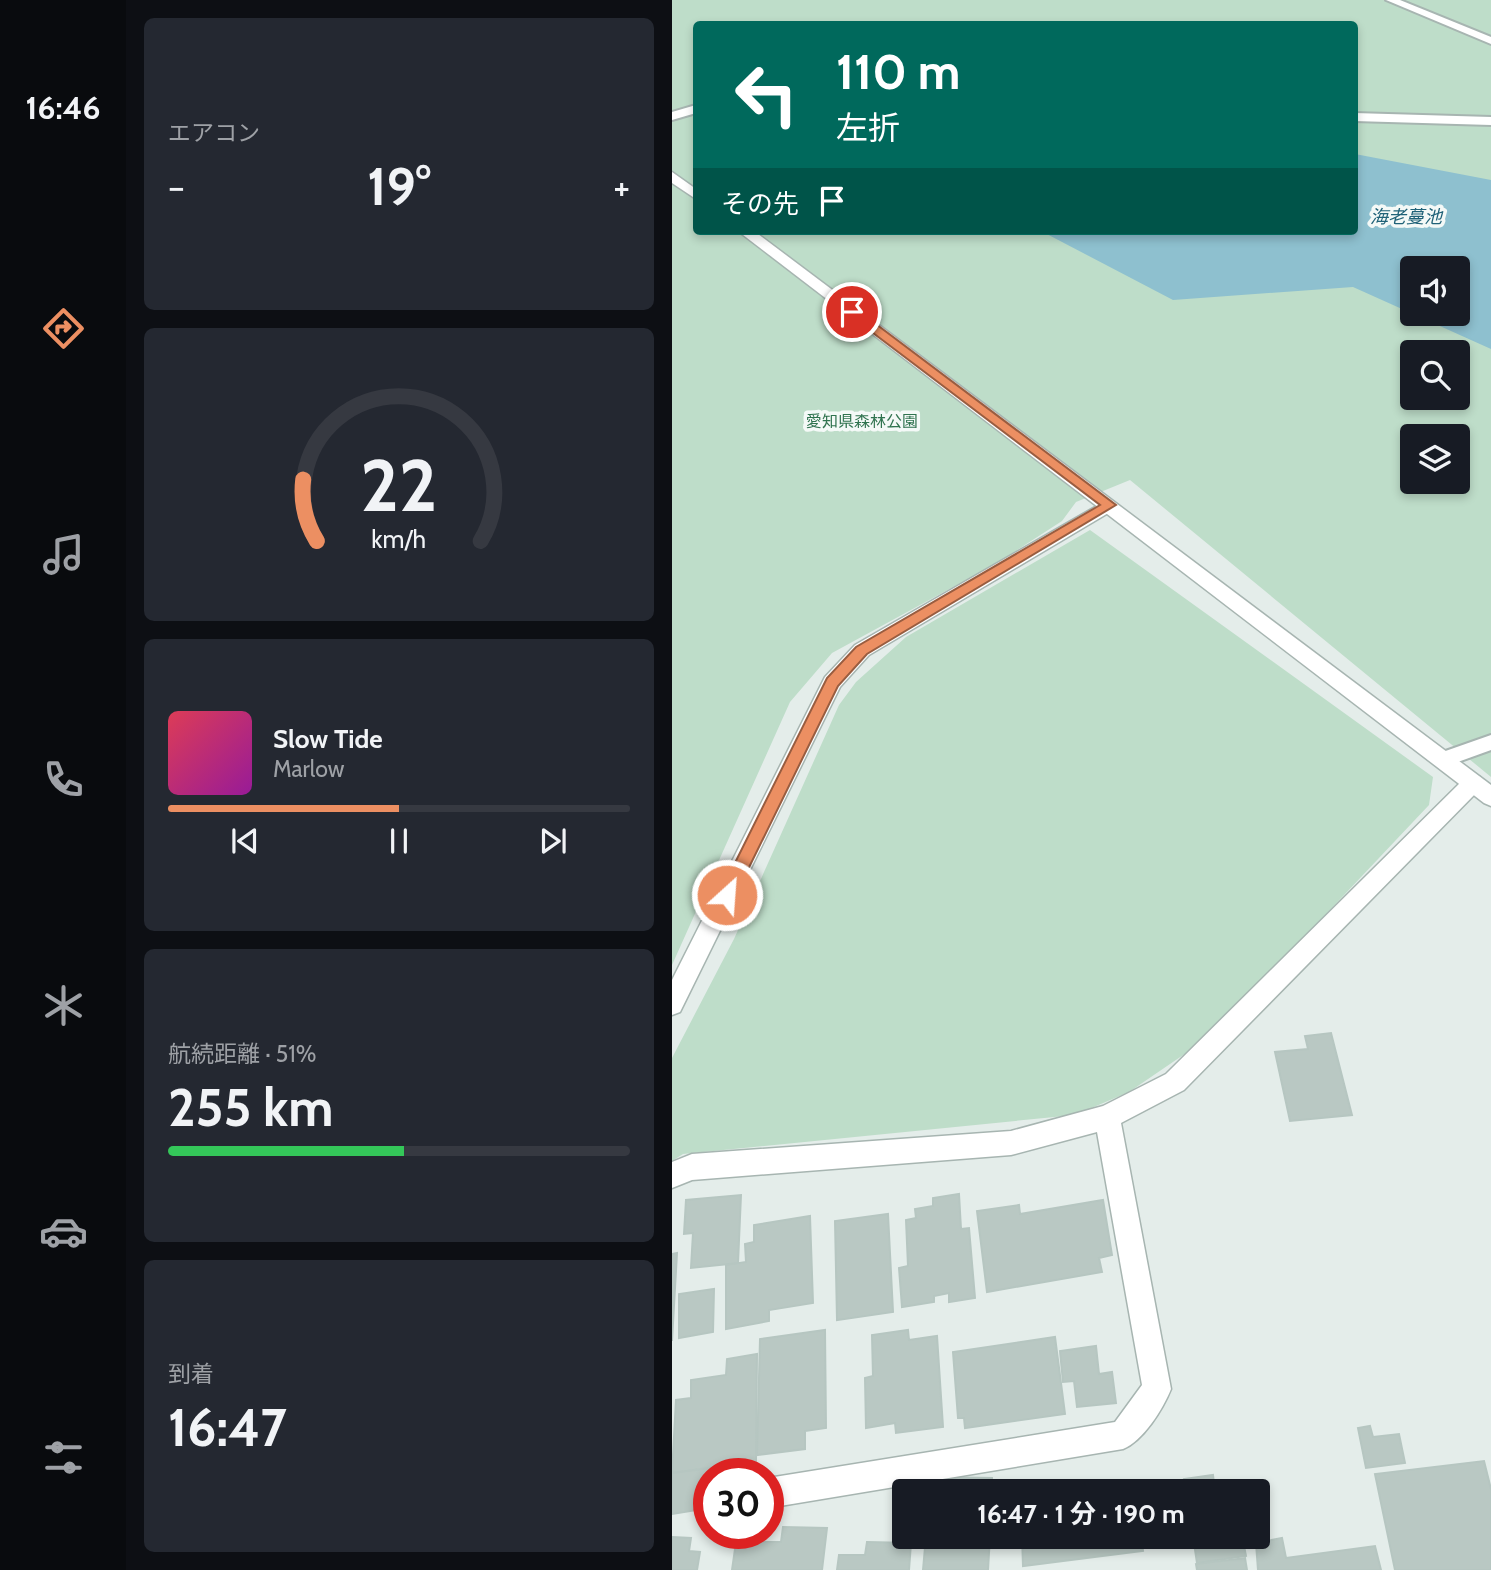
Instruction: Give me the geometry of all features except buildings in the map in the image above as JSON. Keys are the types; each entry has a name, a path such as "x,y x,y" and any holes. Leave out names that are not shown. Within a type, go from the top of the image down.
{"street":[{"path":"672,176 693,193"},
{"path":"672,1175 692,1167 1011,1143 1107,1117 1175,1082 1482,790 1110,505 750,235"},
{"path":"672,1004 832,682 862,650 1110,505"},
{"path":"784,1490 1123,1435 1157,1389 1107,1117"}],"lane":[{"path":"1391,0 1491,41"},
{"path":"672,116 693,109"},
{"path":"1358,117 1491,121"},
{"path":"1444,759 1491,743"}],"green space":[{"name":"愛知県森林公園","path":"672,0 1491,0 1491,777 1130,480 1076,502 1062,521 997,563 832,653 790,702 672,965"},
{"path":"1090,530 1433,777 1429,805 1211,1036 1129,1092 1075,1115 683,1154 672,1161 672,1058 734,939 839,705 856,682 906,637"}],"water":[{"name":"海老蔓池","path":"1358,155 1491,180 1491,349 1440,326 1470,326 1470,256 1400,256 1400,308 1353,287 1173,300 1049,235 1358,235"}],"route":[{"path":"727,895 832,682 862,650 1110,505 852,312"}]}
